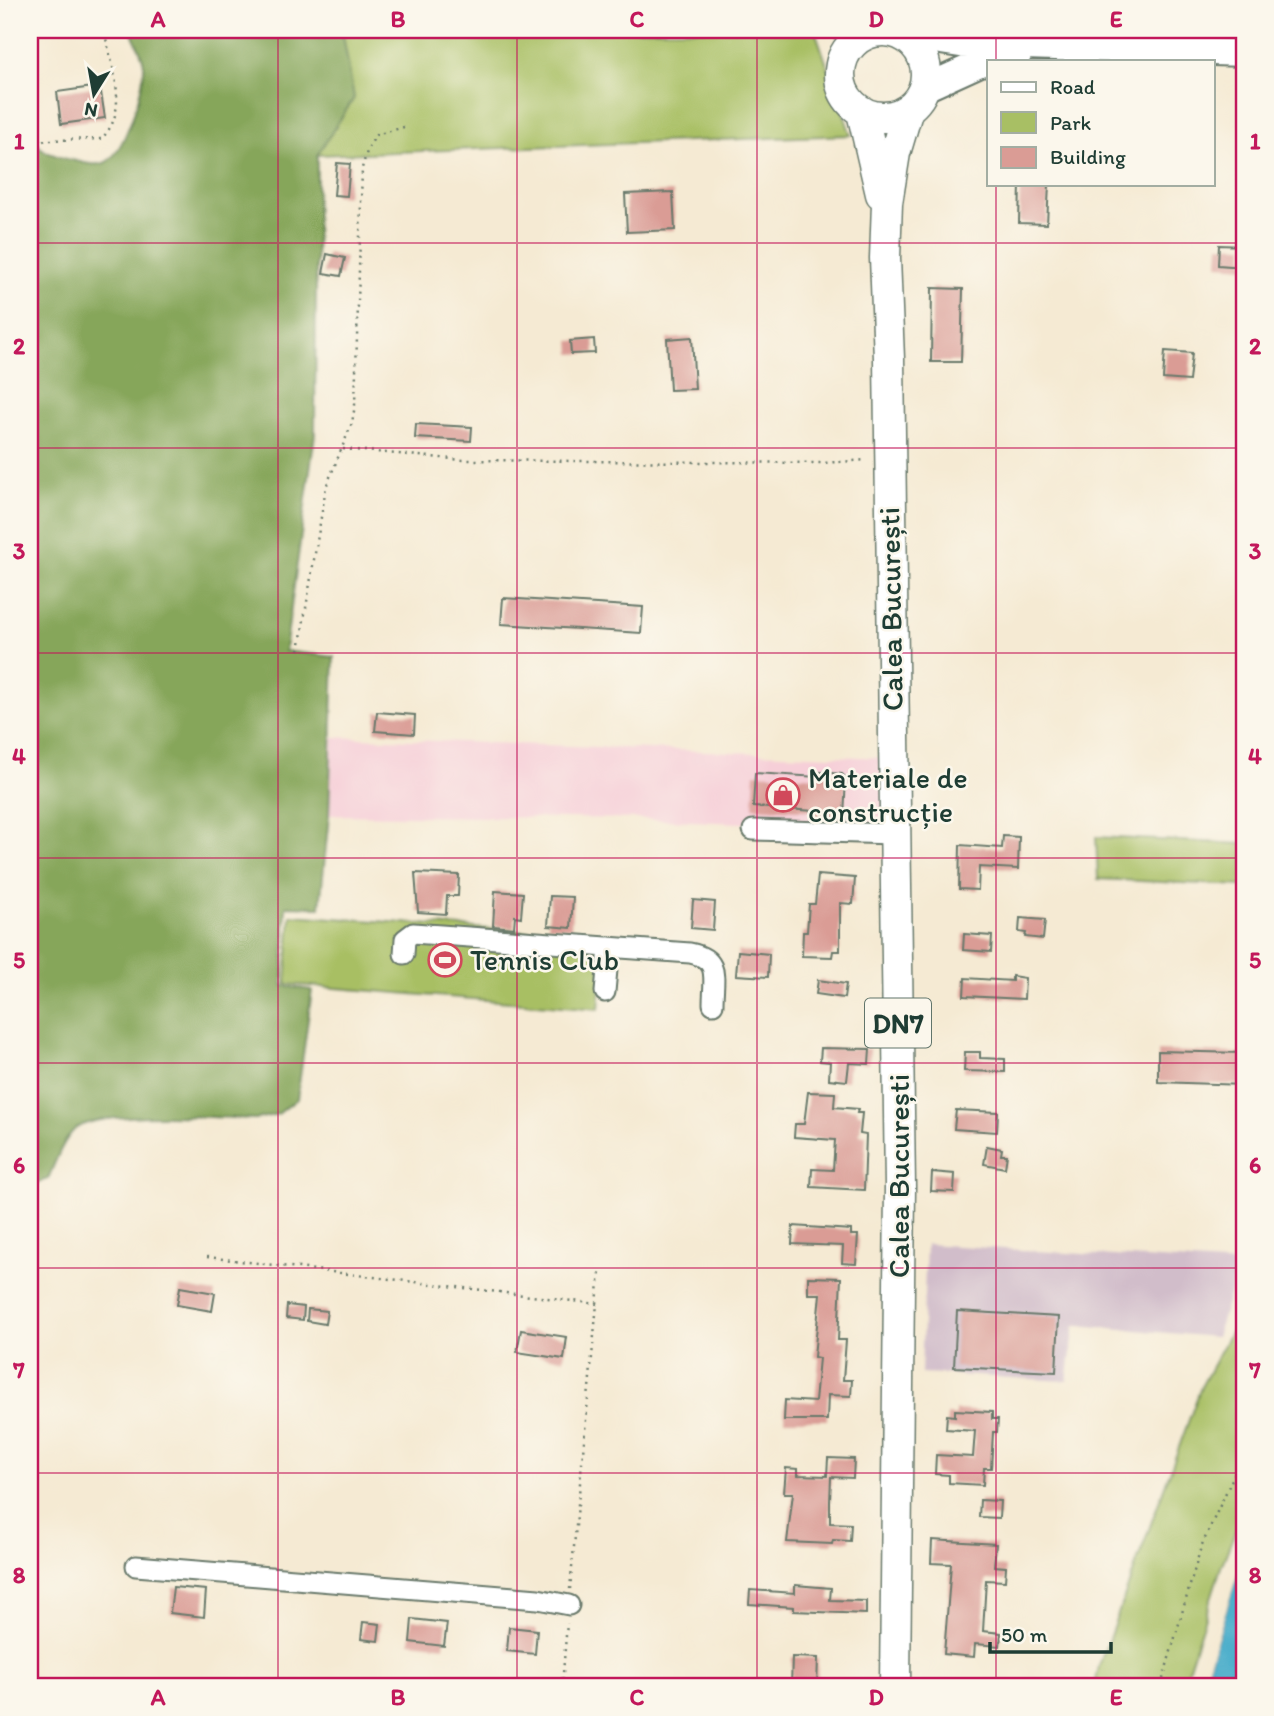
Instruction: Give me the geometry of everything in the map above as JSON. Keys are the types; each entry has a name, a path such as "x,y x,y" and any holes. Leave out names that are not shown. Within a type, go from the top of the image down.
{"highway":[{"name":"DN7","path":"836,30 841,62"},
{"path":"841,62 854,42 864,35 888,31"},
{"name":"Calea București","path":"888,31 920,52 926,77 895,153 887,204 900,1187 895,1686"},
{"name":"Calea București","path":"841,62 841,85 853,105 862,112 881,195 887,204"},
{"path":"862,112 885,117 916,99"}],"main road":[{"path":"888,31 945,43 1244,53"},
{"path":"995,60 1061,47"},
{"path":"916,99 987,62"}],"street":[{"path":"753,830 894,834"},
{"path":"404,954 405,939 413,933 691,953 709,959 713,965 713,1004"},
{"path":"605,992 609,947"},
{"path":"136,1566 538,1599 569,1605"}],"path":[{"path":"30,146 46,140 101,139 111,130 117,105 104,30"},
{"path":"299,650 326,487 343,449 355,404 362,168 376,135 404,127"},
{"path":"343,449 463,460 534,461 824,463 889,456"},
{"path":"207,1257 598,1304"},
{"path":"562,1686 600,1272"},
{"path":"1161,1686 1201,1547 1244,1453"}],"shaded area":[{"path":"333,737 886,758 885,829 640,819 329,815"},
{"path":"926,1244 1239,1264 1216,1337 1075,1325 1067,1381 921,1373"}],"green space":[{"path":"131,30 342,30 354,98 317,155 315,434 285,651 334,657 329,815 320,907 286,906 283,986 312,990 297,1099 278,1114 257,1119 160,1116 106,1119 86,1124 69,1136 48,1179 30,1185 30,133 41,148 61,157 95,164 112,158 132,119 143,75 141,52"},
{"path":"342,30 815,30 851,135 317,155 354,98"},
{"path":"1096,837 1244,844 1244,886 1098,879"},
{"name":"Tennis Club","path":"291,915 605,937 599,1009 286,984"},
{"path":"1244,1307 1244,1509 1221,1567 1183,1686 1095,1686 1099,1666 1201,1387"},
{"path":"30,1354 37,1468 30,1511"}],"water":[{"path":"1244,1558 1244,1686 1202,1686 1237,1575"}],"pier":[{"path":"1244,1554 1202,1686 1199,1686 1234,1574"}],"building":[{"path":"100,86 105,118 61,124 57,92"},
{"path":"337,163 350,164 347,196 334,195"},
{"path":"1020,186 1049,186 1047,224 1019,223"},
{"path":"673,192 675,230 627,232 625,194"},
{"path":"1219,245 1244,246 1244,267 1218,265"},
{"path":"327,254 345,258 341,276 323,273"},
{"path":"932,288 963,289 961,362 931,362"},
{"path":"692,337 695,389 670,390 667,339"},
{"path":"594,339 595,353 571,354 570,341"},
{"path":"1165,351 1192,353 1189,381 1163,379"},
{"path":"416,424 472,427 471,441 415,438"},
{"path":"503,598 643,607 641,633 501,624"},
{"path":"377,712 415,715 414,734 375,731"},
{"path":"819,772 842,774 846,778 844,816 839,819 814,817 815,811 753,807 755,773 818,777"},
{"path":"1003,836 1019,837 1018,869 979,867 978,890 959,889 960,845 1002,848"},
{"path":"415,873 459,875 458,896 447,896 446,914 418,912"},
{"path":"818,875 855,878 853,904 840,903 840,951 833,951 832,957 802,956 803,932 807,932 809,904 815,904"},
{"path":"495,891 523,893 521,917 515,916 514,928 493,926"},
{"path":"550,896 573,897 571,928 548,926"},
{"path":"693,900 715,902 713,930 691,928"},
{"path":"1020,918 1045,920 1043,939 1025,937 1026,933 1019,932"},
{"path":"964,934 992,936 991,952 963,950"},
{"path":"738,951 769,954 768,977 736,975"},
{"path":"1012,976 1025,978 1024,999 964,996 965,978 1012,981"},
{"path":"818,980 846,984 844,998 816,994"},
{"path":"821,1048 870,1049 869,1064 849,1063 847,1081 829,1079 830,1062 820,1061"},
{"path":"1158,1051 1244,1053 1244,1085 1158,1082"},
{"path":"965,1052 980,1052 980,1058 1005,1059 1005,1072 964,1071"},
{"path":"808,1092 835,1093 834,1107 858,1109 857,1113 862,1113 860,1134 866,1135 864,1190 811,1187 812,1169 833,1170 835,1140 794,1137 795,1124 804,1124"},
{"path":"956,1110 998,1112 997,1132 954,1129"},
{"path":"987,1146 1002,1149 1001,1155 1007,1155 1005,1168 984,1164"},
{"path":"932,1172 955,1174 954,1192 931,1191"},
{"path":"793,1226 851,1230 851,1235 858,1235 856,1264 842,1263 843,1246 792,1244"},
{"path":"808,1277 841,1278 838,1340 846,1340 843,1380 852,1380 851,1396 828,1395 827,1420 784,1420 785,1400 815,1402 819,1358 814,1357 820,1294 808,1294"},
{"path":"180,1287 215,1293 212,1311 177,1305"},
{"path":"287,1305 304,1307 303,1320 286,1318"},
{"path":"308,1309 327,1311 325,1324 307,1321"},
{"path":"957,1311 1059,1317 1056,1372 954,1367"},
{"path":"521,1330 567,1337 564,1359 517,1352"},
{"path":"955,1410 992,1412 992,1419 998,1419 997,1432 993,1432 991,1468 984,1468 983,1485 949,1483 949,1475 935,1474 936,1455 973,1457 975,1431 946,1429 947,1415 955,1416"},
{"path":"828,1458 854,1459 853,1478 831,1477 830,1523 851,1524 850,1541 833,1540 832,1544 787,1542 793,1493 784,1493 786,1468 798,1469 798,1475 827,1476"},
{"path":"980,1500 1000,1501 999,1518 979,1517"},
{"path":"932,1540 996,1544 994,1566 1006,1567 1005,1581 986,1580 983,1631 1001,1633 1000,1646 975,1644 974,1657 944,1654 951,1564 931,1563"},
{"path":"795,1585 831,1588 830,1600 866,1601 866,1614 794,1611 794,1607 749,1604 750,1590 795,1593"},
{"path":"173,1587 206,1590 204,1617 170,1613"},
{"path":"412,1619 447,1623 444,1646 410,1642"},
{"path":"363,1622 380,1624 378,1641 361,1639"},
{"path":"509,1627 537,1630 535,1654 507,1651"},
{"path":"792,1657 818,1658 817,1686 791,1686"}],"place":[{"name":"Materiale de construcție","path":"783,795"},
{"name":"Tennis Club","path":"445,960"}]}
